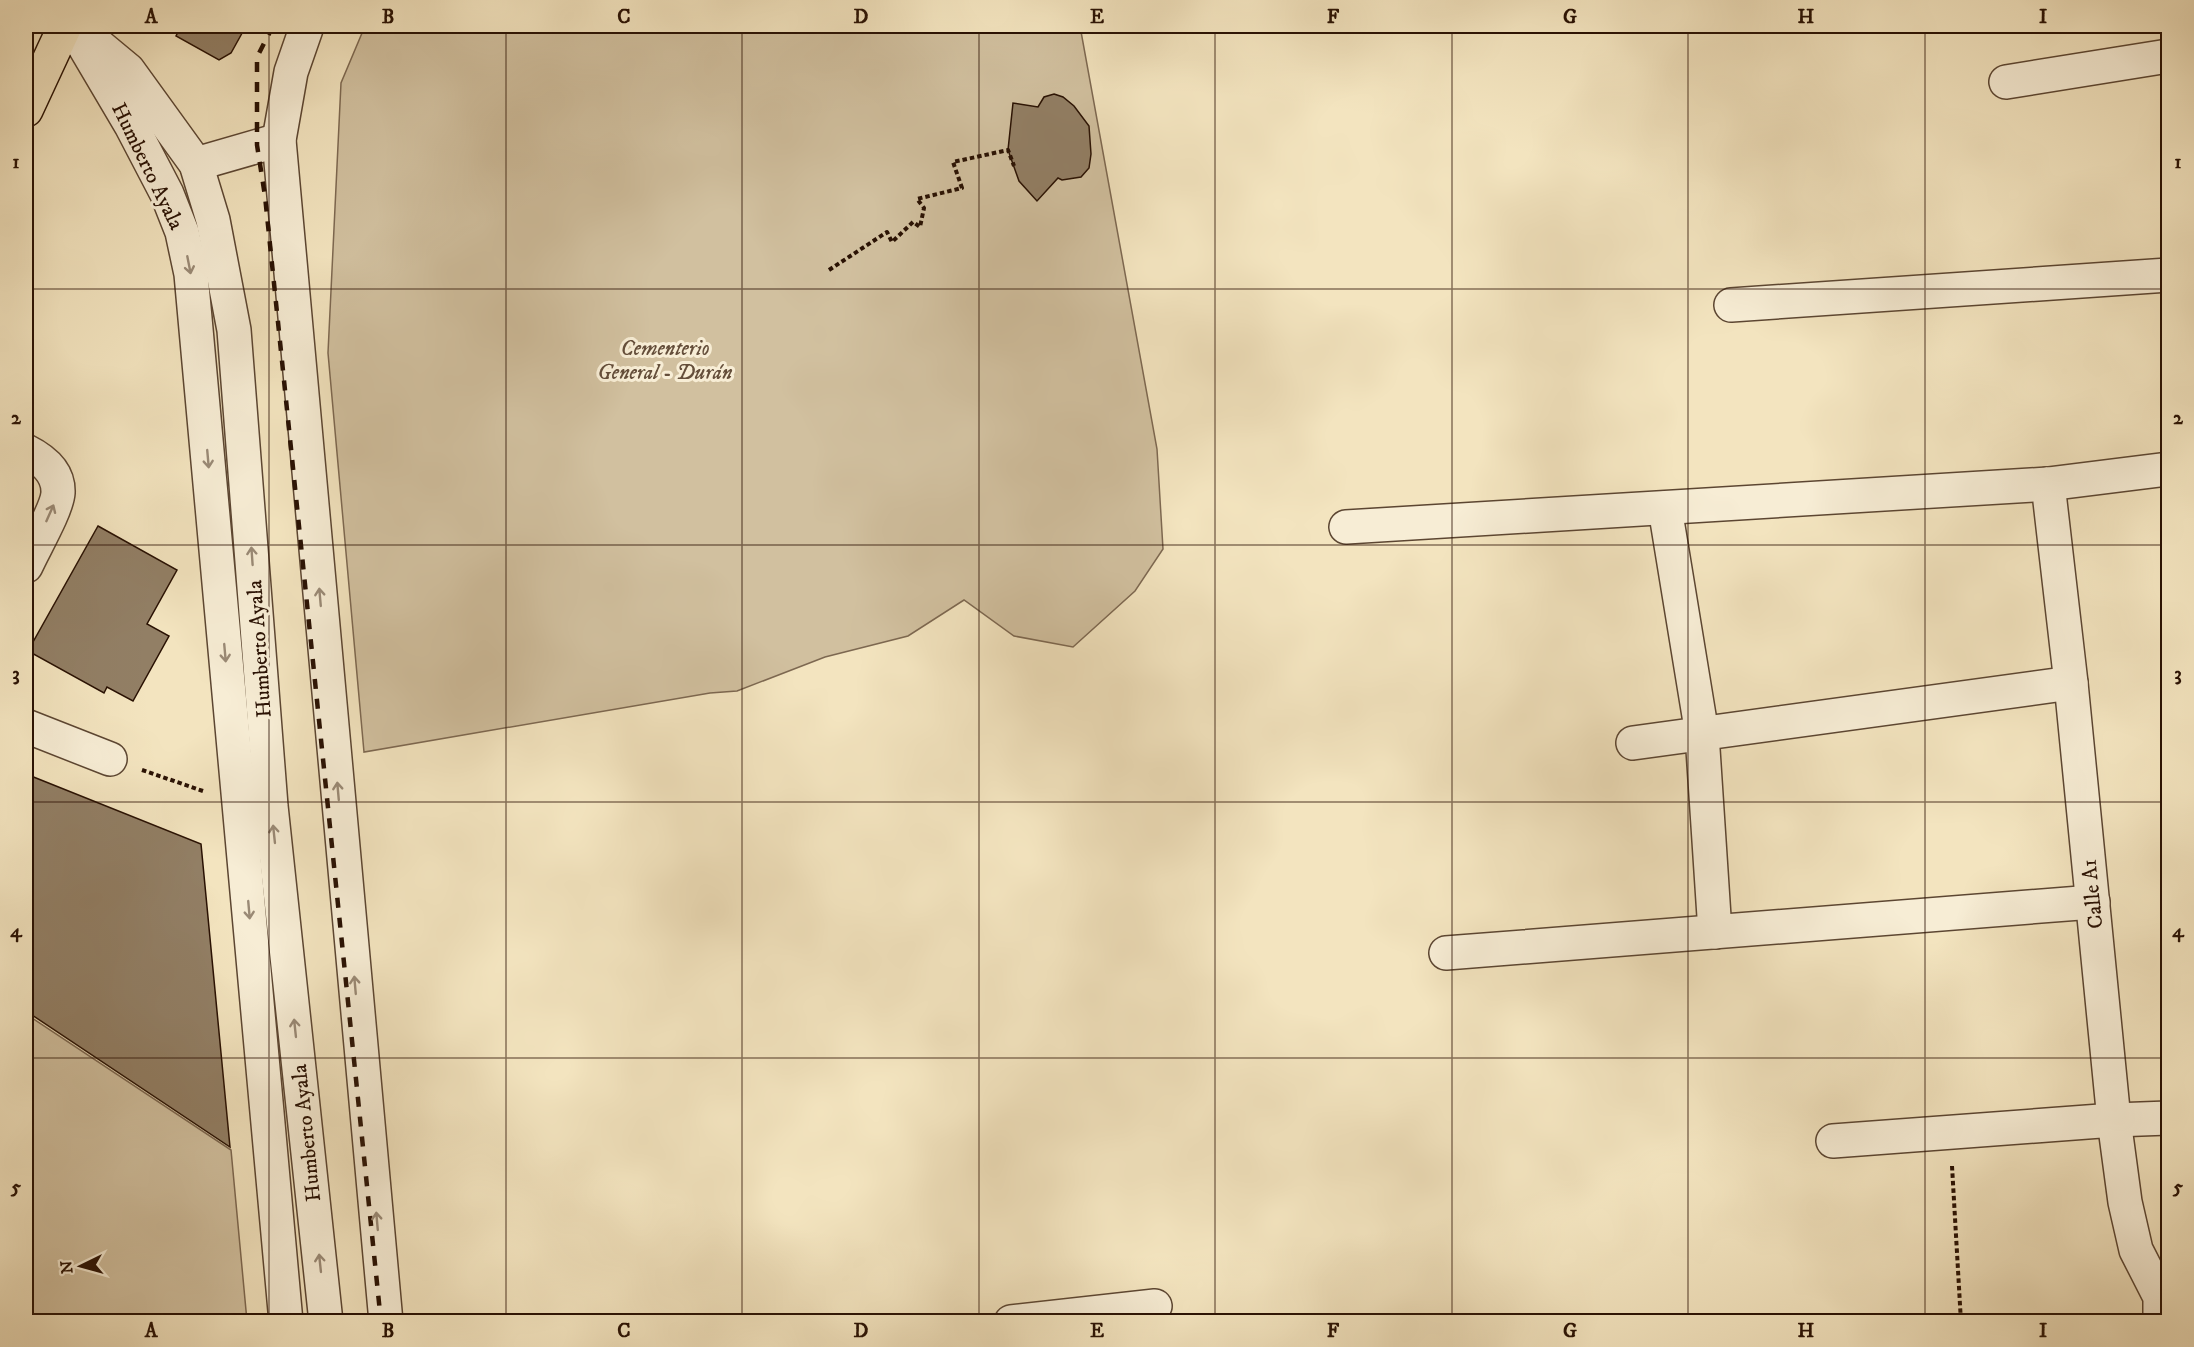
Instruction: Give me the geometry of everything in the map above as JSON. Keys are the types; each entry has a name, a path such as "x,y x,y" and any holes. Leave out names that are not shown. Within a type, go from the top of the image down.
{"main road":[{"path":"26,110 65,26"}],"street":[{"name":"Humberto Ayala","path":"73,26 128,70 196,164 213,220 234,330 271,806 326,1322"},
{"name":"Humberto Ayala","path":"73,26 132,125 167,194 182,232 191,274 286,1322"},
{"path":"307,26 291,72 279,140 386,1322"},
{"path":"2006,82 2169,56"},
{"path":"196,164 279,140"},
{"path":"1731,305 2169,275"},
{"path":"26,451 42,459 55,477 58,493 26,566"},
{"path":"1347,527 2048,484 2169,469"},
{"name":"Calle A1","path":"2048,484 2071,683 2114,1120 2125,1202 2136,1250 2163,1306"},
{"path":"1665,508 1702,734 1716,932"},
{"path":"1633,743 2071,683"},
{"path":"26,726 110,759"},
{"path":"1446,953 2093,903"},
{"path":"1833,1141 2169,1118"},
{"path":"1011,1322 1155,1306"}],"path":[{"path":"829,270 887,232 892,242 913,222 920,227 924,208 917,199 962,188 953,162 1008,150 1014,166"},
{"path":"110,759 239,803"},
{"path":"1950,1132 1961,1322"}],"green space":[{"name":"Cementerio General - Durán","path":"365,26 1080,26 1157,449 1163,549 1135,591 1073,647 1014,636 964,600 908,636 825,657 737,691 710,693 364,752 328,353 341,83"},
{"path":"26,1014 231,1150 247,1321 26,1321"}],"building":[{"path":"181,26 246,26 231,53 219,60 176,36"},
{"path":"1054,94 1063,97 1074,106 1089,126 1091,154 1089,168 1081,177 1062,180 1058,178 1037,201 1019,181 1008,150 1013,103 1038,107 1044,97"},
{"path":"98,526 177,570 147,624 169,636 133,701 107,687 104,693 28,651"},
{"path":"26,774 201,844 230,1147 26,1011"}],"railway":[{"path":"273,26 257,57 257,145 265,196 381,1322"}]}
